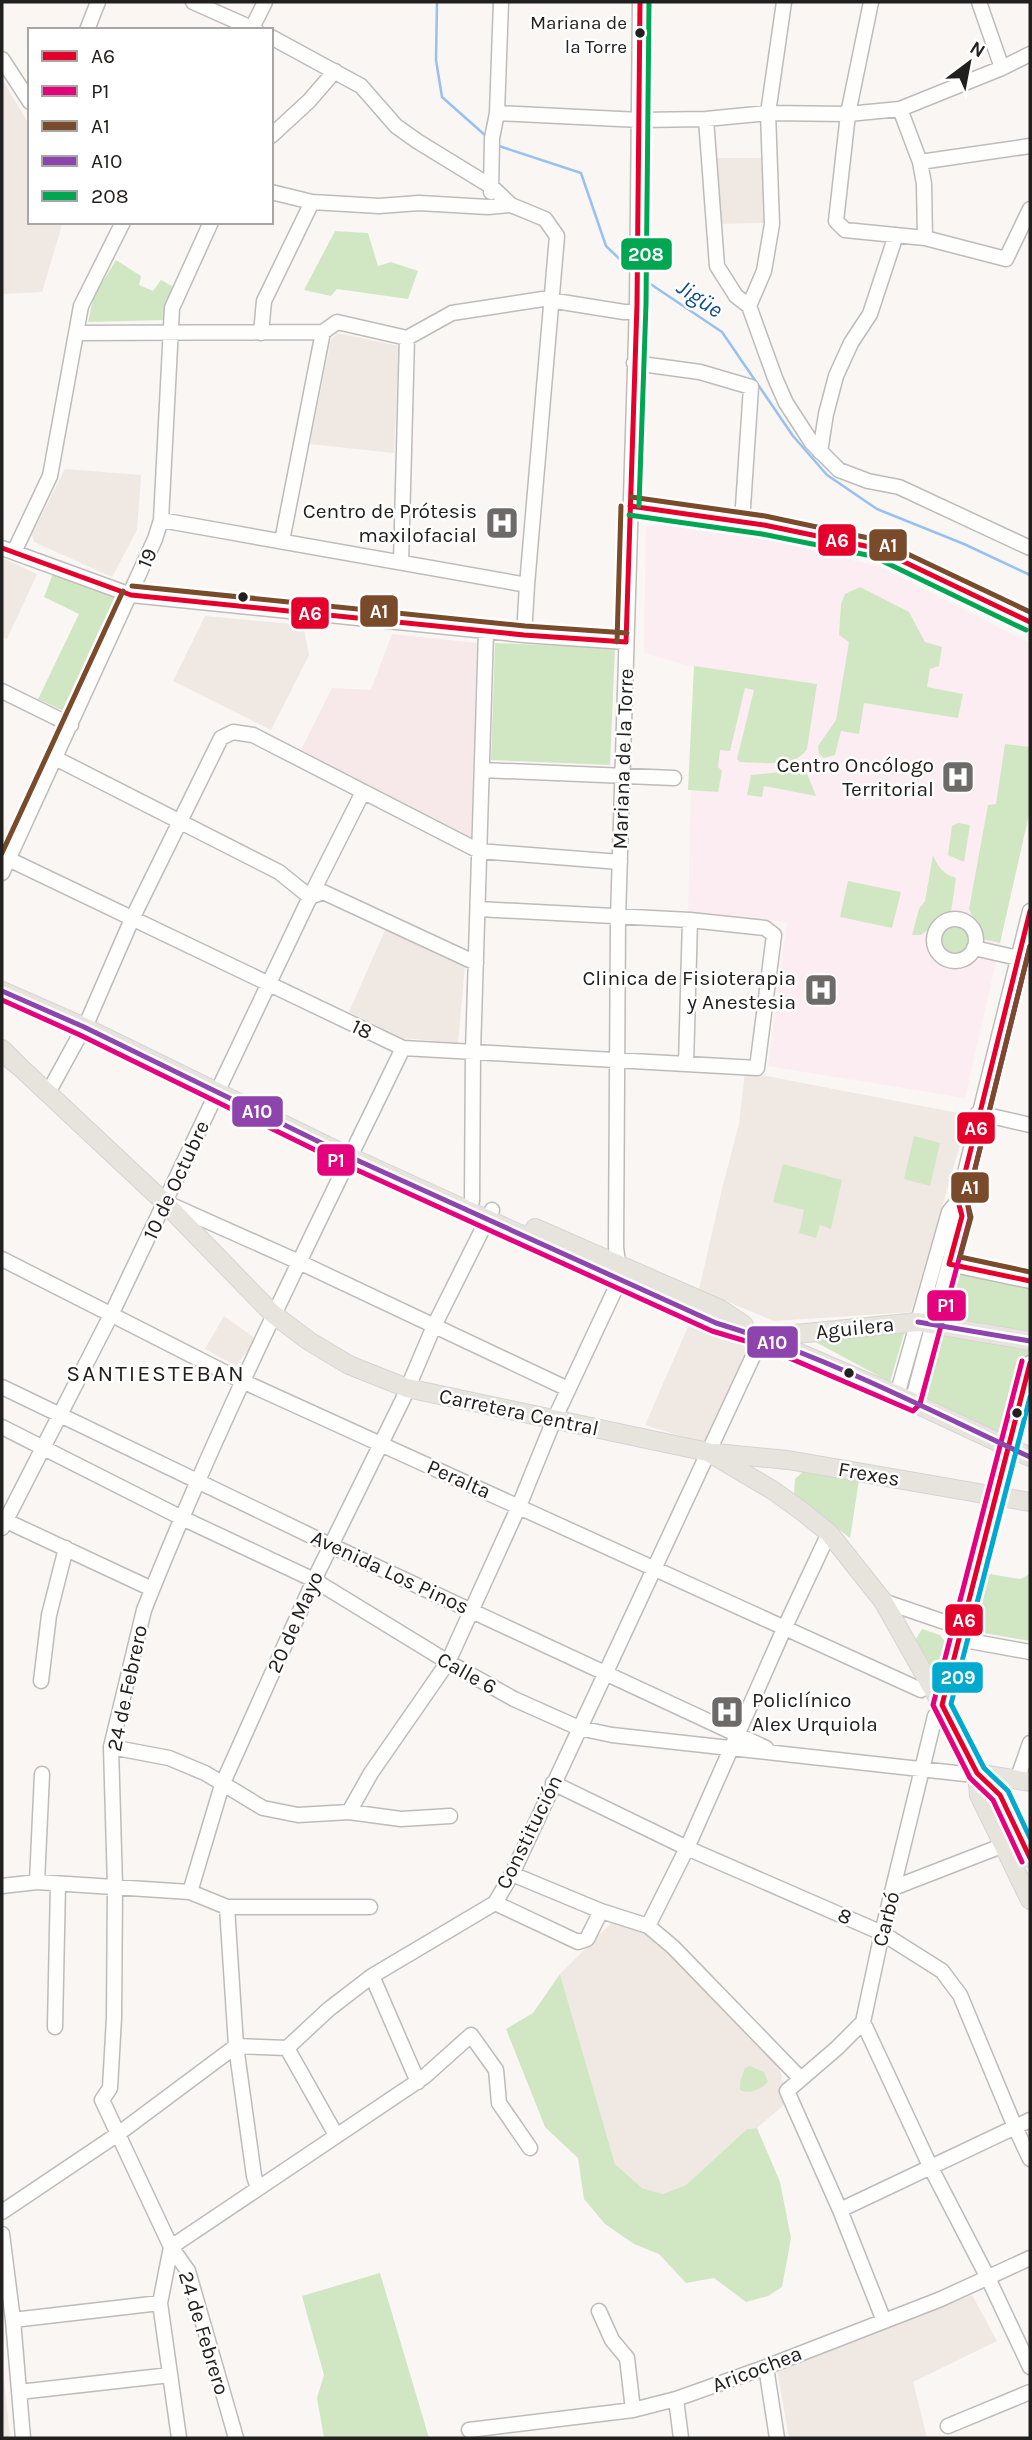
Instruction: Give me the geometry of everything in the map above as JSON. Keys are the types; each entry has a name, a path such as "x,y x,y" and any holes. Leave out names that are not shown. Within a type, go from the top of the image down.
{"main road":[{"path":"2,979 353,1152 619,1271 720,1309 762,1337 904,1398 1030,1457"},
{"path":"2,991 86,1022"},
{"name":"Carretera Central","path":"2,1051 164,1202 273,1314 349,1365 407,1388 708,1452 774,1491 829,1534 883,1601 939,1710 976,1773 1000,1795 1030,1858"},
{"name":"Aguilera","path":"762,1337 925,1323 1030,1341"},
{"name":"Frexes","path":"708,1452 788,1460 1030,1502"},
{"path":"774,1491 778,1469 788,1460"},
{"path":"976,1773 1024,1781"},
{"name":"Carretera Central","path":"976,1773 979,1795 1030,1900"}],"street":[{"path":"88,28 98,2"},
{"path":"194,2 251,28"},
{"path":"253,28 265,2"},
{"path":"488,207 492,187 492,143 497,113 501,2"},
{"name":"Mariana de la Torre","path":"619,1271 616,1060 618,918 636,312 640,2"},
{"path":"749,306 764,271 772,224 768,113 783,2"},
{"path":"871,2 848,114 836,221 845,230 925,238 1006,260 1030,209"},
{"path":"979,2 1002,68"},
{"path":"273,38 361,86 406,134 492,187 511,205 545,219 557,236 524,635"},
{"path":"497,113 640,120 706,119 768,113 848,114 900,109 1030,54"},
{"path":"2,59 28,99"},
{"path":"273,134 309,101 335,71"},
{"path":"900,109 920,162 926,192 925,238"},
{"path":"706,119 717,266 736,296 749,306 786,402 812,443 839,470 868,481 899,487 1030,548"},
{"path":"920,162 1030,146"},
{"path":"273,192 312,202 379,206 419,203 488,207 511,205"},
{"path":"261,332 264,301 312,202"},
{"path":"122,224 80,306 50,476 8,550 131,595 524,635 626,642"},
{"name":"19","path":"4,863 131,595 161,520 172,308 210,224"},
{"path":"820,452 836,376 851,343 870,314 896,235"},
{"path":"76,333 323,332 337,322 407,338 452,313 543,299 636,312"},
{"path":"282,541 323,332"},
{"path":"401,562 407,338"},
{"path":"634,363 700,372 751,387 742,522"},
{"path":"630,506 742,522 875,548 1030,622"},
{"path":"161,520 527,585"},
{"path":"470,1206 472,1052 486,631"},
{"path":"2,691 71,724"},
{"path":"48,1093 86,1022 132,919 220,738 233,732 253,735 479,851 620,862"},
{"path":"55,758 279,872 310,897 323,892 476,963"},
{"path":"482,770 674,778"},
{"name":"10 de Octubre","path":"3,1522 44,1448 111,1315 268,984 363,792"},
{"name":"18","path":"4,863 132,919 403,1048 757,1068 774,935 765,928 690,920"},
{"path":"478,909 690,920 686,1064"},
{"path":"904,1398 925,1323 949,1212 958,1201 1030,911"},
{"path":"974,948 1018,958"},
{"name":"24 de Febrero","path":"236,2438 188,2271 171,2246 102,2100 110,2088 114,2018 115,1886 111,1746 134,1645 152,1589 197,1481 273,1314 403,1048"},
{"path":"978,1113 1030,1125"},
{"path":"925,1323 949,1264 962,1216 958,1201"},
{"path":"164,1202 299,1262 568,1389"},
{"name":"20 de Mayo","path":"190,1892 222,1785 330,1545 490,1215"},
{"name":"Peralta","path":"2,1259 242,1381 922,1690"},
{"path":"949,1264 1030,1281"},
{"path":"349,1812 371,1773 448,1662 519,1506 619,1271"},
{"name":"Constitución","path":"288,2049 329,2009 372,1976 495,1903 512,1874 762,1337"},
{"name":"Carbó","path":"863,2021 893,1888 1030,1363"},
{"name":"Avenida Los Pinos","path":"2,1387 330,1545 605,1672 735,1742 780,1755 923,1770"},
{"name":"Calle 6","path":"2,1427 182,1518 314,1580 514,1699 579,1728 612,1735 735,1742"},
{"path":"3,1522 66,1548 152,1589"},
{"path":"648,1926 687,1848 829,1534"},
{"path":"41,1681 49,1615 66,1548"},
{"path":"883,1601 960,1634 1030,1652"},
{"path":"1024,1781 1030,1743"},
{"path":"111,1746 169,1758 205,1773 271,1811 298,1815 349,1812 401,1819 450,1816"},
{"path":"923,1770 976,1773"},
{"path":"37,1882 42,1774"},
{"name":"8","path":"553,1783 687,1848 882,1933 942,1971 960,1995 1014,2127 1030,2159"},
{"path":"893,1888 1004,1845"},
{"path":"512,1874 601,1912 648,1926 717,1991 801,2079"},
{"path":"2,1886 37,1882 190,1892 227,1907 370,1907"},
{"path":"55,2027 58,1884"},
{"path":"495,1903 578,1942 587,1939 601,1912"},
{"path":"227,1907 236,2046 254,2176 258,2188"},
{"path":"372,1976 418,2082"},
{"path":"884,2321 840,2210 787,2091 863,2021 931,2168 1030,2367"},
{"path":"179,2438 160,2303 171,2246 418,2082 471,2035 496,2070 499,2103 530,2148"},
{"path":"2,2212 118,2134 236,2046 288,2049 336,2135"},
{"path":"840,2210 1030,2120"},
{"path":"2,2234 13,2320 23,2438"},
{"name":"Aricochea","path":"469,2430 633,2410 676,2399 884,2321 1030,2258"},
{"path":"13,2320 160,2303"},
{"path":"599,2311 612,2340 628,2362 633,2410"},
{"path":"766,2367 777,2438"},
{"path":"19,2392 170,2375"},
{"path":"948,2426 1030,2392"},
{"path":"676,2399 681,2438"}],"shaded area":[{"path":"2,79 28,123 28,224 62,224 42,292 2,294"},
{"path":"714,158 764,158 764,223 716,224"},
{"path":"337,333 399,346 394,453 310,444 331,340"},
{"path":"65,469 141,475 137,530 112,577 34,542 32,534"},
{"path":"668,522 787,544 880,567 1030,643 1030,811 965,1098 768,1066 787,922 688,913 694,667 644,653 646,527"},
{"path":"2,558 37,574 7,639 2,637"},
{"path":"205,616 303,625 309,655 271,730 173,681"},
{"path":"392,634 477,643 471,838 301,750 332,688 371,690"},
{"path":"386,928 465,966 458,1043 402,1038 349,1012"},
{"path":"745,1072 969,1115 911,1312 774,1321 699,1290 739,1124"},
{"path":"224,1316 256,1339 236,1366 205,1349"},
{"path":"691,1320 748,1347 704,1443 645,1425"},
{"path":"614,1920 651,1931 777,2058 786,2095 785,2104 757,2128 747,2129 686,2185 663,2194 642,2188 615,2164 560,1974"},
{"path":"972,2295 997,2341 913,2382 927,2438 789,2438 777,2370"},
{"path":"2,2359 10,2438 2,2438"}],"green space":[{"path":"335,231 368,233 378,266 391,262 418,271 408,299 337,289 331,296 304,290"},
{"path":"116,260 141,276 139,285 153,291 161,280 177,289 164,320 88,322 94,296"},
{"path":"54,571 123,599 68,713 38,699 79,614 44,597"},
{"path":"860,587 909,612 925,642 942,647 939,666 930,669 927,687 963,694 958,718 864,703 859,734 841,731 835,755 824,758 819,754 818,746 836,720 849,642 839,635 841,604 845,594"},
{"path":"495,643 615,648 610,765 491,760"},
{"path":"694,666 817,684 807,749 786,762 740,762 737,759 754,690 745,688 730,751 720,750 718,767 722,771 718,792 688,790"},
{"path":"1005,744 1030,747 1030,810 1000,943 983,939 969,909 988,805 996,804"},
{"path":"806,771 816,796 764,786 762,797 747,795 751,775"},
{"path":"958,823 970,825 964,862 948,855 952,826"},
{"path":"933,855 942,870 956,878 951,912 921,935 912,935 919,909 925,901"},
{"path":"848,881 901,892 892,928 840,917"},
{"path":"955,927 964,931 968,940 964,949 955,953 946,949 942,940 946,931"},
{"path":"914,1136 940,1143 930,1186 904,1179"},
{"path":"783,1164 842,1180 831,1229 820,1225 816,1238 799,1233 804,1210 773,1202"},
{"path":"953,1268 1030,1286 1030,1333 939,1316"},
{"path":"906,1327 890,1382 808,1338"},
{"path":"937,1335 1030,1347 1004,1437 920,1396"},
{"path":"805,1470 859,1480 850,1538 794,1494 795,1479"},
{"path":"1030,1574 1030,1641 972,1631 984,1575 1020,1579"},
{"path":"922,1629 940,1635 947,1644 937,1682 916,1639"},
{"path":"560,1974 615,2164 642,2188 663,2194 686,2185 747,2129 757,2128 780,2182 791,2238 782,2287 768,2296 746,2302 714,2278 686,2283 659,2254 634,2244 605,2224 584,2199 578,2158 545,2127 506,2029 533,2013"},
{"path":"750,2066 764,2072 768,2082 747,2092 740,2090 740,2082 745,2068"},
{"path":"380,2273 429,2438 324,2438 317,2398 324,2375 302,2296"}],"waterway":[{"name":"Jigüe","path":"437,2 436,60 442,97 486,136"},
{"name":"Jigüe","path":"496,145 581,173 606,246 632,271"},
{"name":"Jigüe","path":"643,279 722,332 793,436 827,475 877,509 964,544 1030,575"}],"transit line":[{"name":"A6","path":"626,642 637,304 640,2"},
{"name":"208","path":"639,506 646,304 649,2"},
{"name":"A1","path":"631,497 765,516 878,540 1030,612"},
{"name":"A1","path":"617,642 621,506"},
{"name":"A6","path":"630,506 764,525 875,548 1030,622"},
{"name":"208","path":"629,515 762,534 872,556 1026,630"},
{"name":"A6","path":"2,548 131,595 524,635 626,642"},
{"name":"A1","path":"132,586 525,626 627,633"},
{"name":"A1","path":"2,853 123,591"},
{"name":"A6","path":"1030,911 958,1201 962,1216 949,1264 1030,1281"},
{"name":"P1","path":"2,1000 80,1035 346,1165 712,1331 759,1345 913,1411 920,1404 970,1218 967,1201 1030,946"},
{"name":"A1","path":"1030,946 967,1201 971,1217 960,1257 1030,1272"},
{"name":"A10","path":"2,991 84,1027 350,1157 716,1323 836,1367 1030,1457"},
{"name":"A10","path":"918,1322 1030,1341"},
{"name":"P1","path":"1022,1361 933,1705 970,1778 993,1800 1022,1862"},
{"name":"A6","path":"1030,1363 942,1705 977,1773 1000,1795 1030,1858"},
{"name":"209","path":"1030,1397 951,1704 984,1768 1008,1791 1030,1838"}],"place":[{"name":"Mariana de la Torre","path":"640,33"},
{"name":"Centro de Prótesis maxilofacial","path":"502,523"},
{"name":"Centro Oncólogo Territorial","path":"958,777"},
{"name":"Clinica de Fisioterapia y Anestesia","path":"821,990"},
{"name":"Policlínico Alex Urquiola","path":"727,1712"}],"district":[{"name":"SANTIESTEBAN","path":"156,1373"}]}
